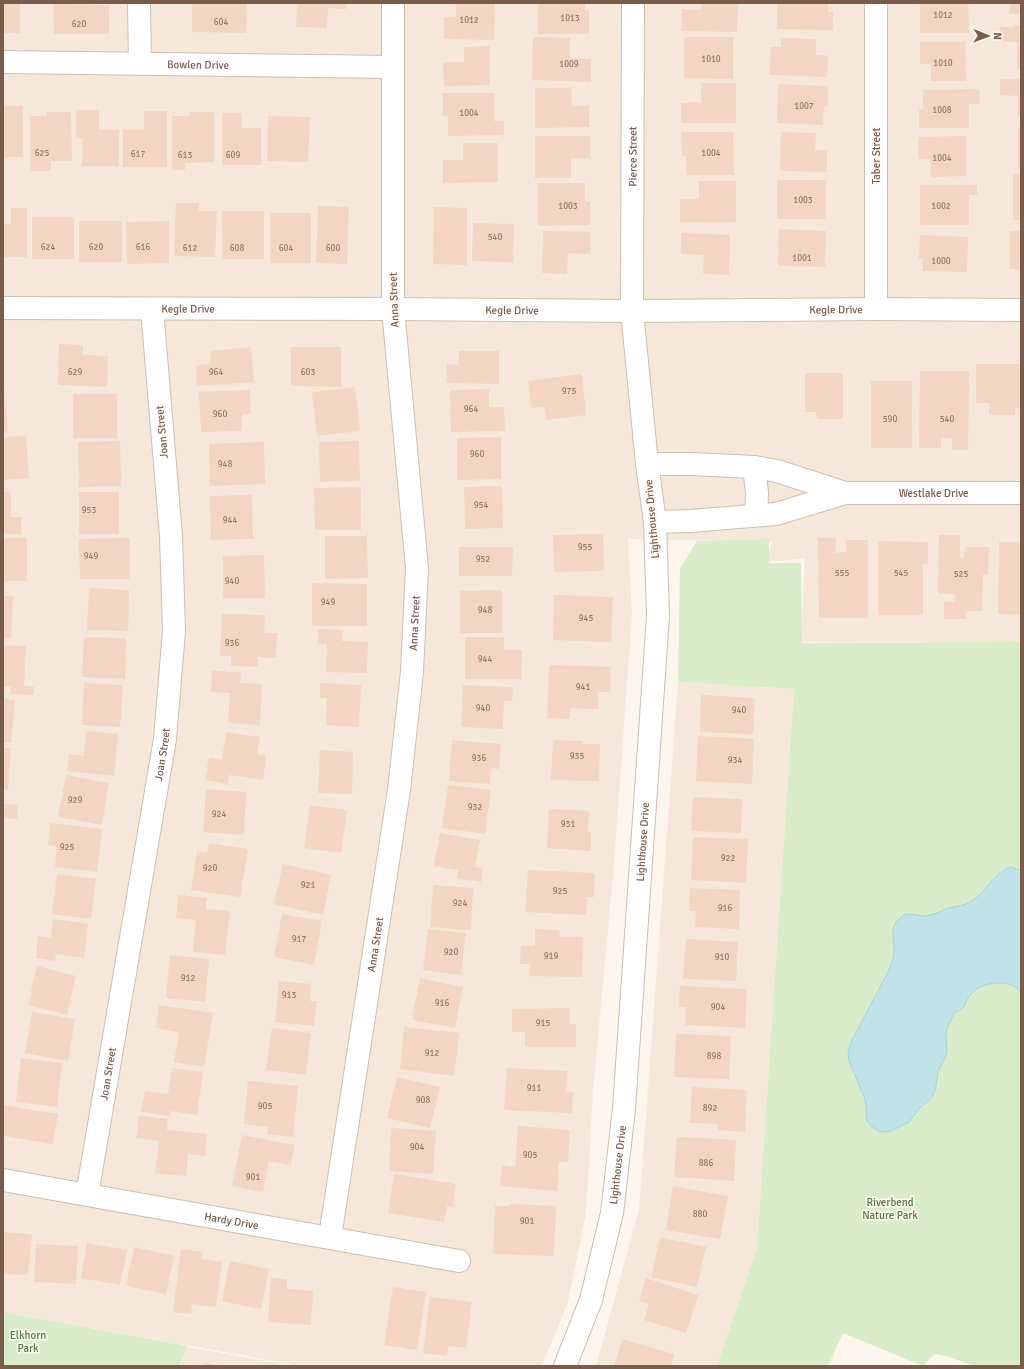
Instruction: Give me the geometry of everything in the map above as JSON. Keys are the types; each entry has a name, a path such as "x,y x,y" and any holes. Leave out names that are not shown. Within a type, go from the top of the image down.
{"street":[{"path":"139,3 140,63"},
{"name":"Anna Street","path":"330,1237 399,790 412,672 417,568 393,309 393,3"},
{"name":"Pierce Street","path":"632,311 634,3"},
{"name":"Taber Street","path":"876,3 876,309"},
{"name":"Bowlen Drive","path":"3,62 393,67"},
{"name":"Kegle Drive","path":"3,308 632,311 876,309 1021,310"},
{"name":"Joan Street","path":"87,1195 165,738 174,631 170,536 152,309"},
{"name":"Lighthouse Drive","path":"565,1366 591,1300 612,1213 624,1109 658,616 655,522 647,464 632,311"},
{"name":"Westlake Drive","path":"647,464 693,464 754,467 777,471 845,493"},
{"path":"754,467 757,493 756,515"},
{"name":"Westlake Drive","path":"655,522 690,521 776,514 845,493 1021,492"},
{"name":"Hardy Drive","path":"3,1180 459,1261"}],"shaded area":[{"path":"3,3 1021,3 1021,642 801,642 805,558 767,562 772,542 628,539 632,615 614,865 593,1093 586,1214 568,1302 542,1366 301,1366 3,1312"},
{"path":"678,682 794,689 757,1249 717,1366 596,1366 639,1210"},
{"path":"188,1347 295,1366 180,1366"}],"green space":[{"name":"Riverbend Nature Park","path":"769,539 769,563 801,563 802,643 1021,642 1021,1366 975,1366 947,1356 934,1354 923,1366 843,1333 828,1366 717,1366 757,1248 794,689 678,682 680,568 697,541"},
{"name":"Elkhorn Park","path":"3,1312 188,1346 179,1366 3,1366"}],"water":[{"path":"1011,867 1021,871 1021,992 1015,987 1000,983 988,984 977,989 969,997 963,1008 955,1012 947,1028 947,1051 938,1071 936,1087 932,1097 919,1109 909,1122 891,1131 880,1132 871,1126 867,1120 865,1099 849,1061 848,1052 851,1042 888,972 893,959 893,931 895,923 904,915 930,915 969,903 977,897 1000,873"}],"building":[{"path":"3,3 20,3 20,33 3,33"},
{"path":"297,3 346,3 346,9 328,8 327,28 296,27"},
{"path":"456,3 495,3 494,40 444,39 444,17 456,17"},
{"path":"538,3 585,3 585,10 589,11 589,34 538,34"},
{"path":"701,3 738,3 737,32 682,31 682,9 701,10"},
{"path":"777,3 828,3 828,12 833,12 833,30 777,29"},
{"path":"920,3 968,3 969,33 920,33"},
{"path":"1010,3 1021,3 1021,14 1009,14"},
{"path":"53,4 109,5 109,34 54,34"},
{"path":"192,4 247,4 246,33 192,32"},
{"path":"1014,25 1021,26 1021,69 1017,69 1018,42 1000,41 1000,27 1014,27"},
{"path":"533,37 570,38 570,58 591,59 591,82 532,80"},
{"path":"684,37 733,37 733,79 684,78"},
{"path":"781,38 816,39 816,55 828,56 827,77 770,75 771,47 781,47"},
{"path":"920,42 965,42 966,81 931,81 931,64 920,64"},
{"path":"490,46 490,85 444,86 443,62 464,62 464,47"},
{"path":"1000,79 1021,79 1021,117 1018,117 1018,96 1000,95"},
{"path":"701,83 736,83 736,123 681,123 681,103 701,102"},
{"path":"778,84 828,86 828,107 824,107 823,125 777,123"},
{"path":"535,88 571,88 572,106 589,106 589,127 535,128"},
{"path":"979,89 980,104 969,104 969,128 919,128 919,110 923,109 923,90"},
{"path":"443,93 494,93 494,121 504,121 504,135 448,136 448,116 443,116"},
{"path":"3,106 23,106 23,157 3,157"},
{"path":"76,110 99,110 99,130 119,130 119,166 82,166 83,138 76,138"},
{"path":"144,111 167,111 167,167 123,167 123,130 144,130"},
{"path":"47,112 71,112 72,161 51,161 51,171 30,171 30,116 47,116"},
{"path":"190,112 214,112 214,162 185,163 185,170 172,170 172,116 190,116"},
{"path":"222,113 242,113 242,128 261,128 261,165 222,165"},
{"path":"268,116 310,117 308,162 267,161"},
{"path":"1018,127 1021,127 1021,169 1018,169"},
{"path":"681,132 733,132 734,175 686,175 686,156 682,156"},
{"path":"781,132 816,133 815,150 827,151 827,172 780,171"},
{"path":"535,136 590,136 590,158 571,158 571,178 535,178"},
{"path":"966,136 966,176 931,177 930,159 918,159 918,137"},
{"path":"463,143 498,143 498,182 443,183 443,160 463,160"},
{"path":"1013,174 1021,174 1021,220 1013,220"},
{"path":"777,180 826,180 826,219 777,219"},
{"path":"699,181 736,181 736,222 680,222 680,199 699,199"},
{"path":"538,183 585,183 585,202 590,202 590,225 538,226"},
{"path":"920,185 977,185 977,195 969,195 969,225 920,225"},
{"path":"176,203 199,203 199,211 217,211 215,257 174,256"},
{"path":"318,206 349,207 347,264 316,263"},
{"path":"434,207 467,208 467,265 433,264"},
{"path":"11,208 27,208 27,257 3,257 3,224 11,224"},
{"path":"222,211 264,211 264,259 222,259"},
{"path":"270,213 311,213 311,263 270,263"},
{"path":"32,217 74,217 74,259 32,259"},
{"path":"79,221 122,221 122,262 79,262"},
{"path":"169,221 169,263 127,264 126,222"},
{"path":"473,223 514,224 513,262 472,261"},
{"path":"779,229 826,231 825,267 778,266"},
{"path":"543,231 590,232 590,254 568,253 567,274 542,273"},
{"path":"1010,231 1021,231 1021,269 1010,269"},
{"path":"681,233 730,235 729,275 703,274 704,255 681,254"},
{"path":"920,235 968,237 967,272 923,271 923,259 919,259"},
{"path":"59,344 83,345 83,355 108,356 107,387 58,385"},
{"path":"251,347 254,382 197,386 196,365 211,364 210,351"},
{"path":"291,347 341,347 341,387 291,386"},
{"path":"459,351 499,351 499,384 446,383 447,364 459,365"},
{"path":"976,364 1021,364 1021,408 1015,408 1015,415 989,415 989,403 976,403"},
{"path":"920,371 969,371 968,450 952,450 952,438 941,438 941,448 919,448"},
{"path":"805,373 843,373 843,419 817,419 816,412 805,412"},
{"path":"582,374 586,415 546,420 544,407 531,408 528,381"},
{"path":"871,381 912,381 912,448 871,448"},
{"path":"355,387 360,431 317,436 312,392"},
{"path":"4,389 8,432 3,432"},
{"path":"489,389 489,407 504,407 505,431 451,432 450,390"},
{"path":"250,390 251,414 242,414 242,431 201,432 199,392"},
{"path":"73,394 117,394 117,438 73,438"},
{"path":"26,436 29,478 3,480 3,437"},
{"path":"501,437 501,479 457,480 457,438"},
{"path":"120,441 121,486 79,487 78,442"},
{"path":"359,441 360,481 320,482 319,442"},
{"path":"264,442 265,484 210,486 209,444"},
{"path":"502,486 503,528 465,529 464,487"},
{"path":"361,487 361,530 315,530 314,488"},
{"path":"11,491 11,517 21,517 21,534 3,534 3,492"},
{"path":"79,492 119,492 119,534 79,534"},
{"path":"252,495 253,539 211,540 210,496"},
{"path":"603,534 604,571 554,572 553,535"},
{"path":"939,535 960,535 960,558 964,558 965,547 989,547 988,575 983,574 982,611 966,611 965,619 944,619 944,602 955,602 955,594 938,594"},
{"path":"325,536 367,536 368,578 325,579"},
{"path":"3,538 27,538 27,581 3,581"},
{"path":"130,538 130,579 80,579 79,539"},
{"path":"818,538 836,538 835,553 846,552 846,540 868,540 868,618 819,618"},
{"path":"878,541 928,542 928,564 923,564 923,615 878,615"},
{"path":"999,542 1021,542 1021,615 998,614"},
{"path":"459,547 513,547 512,576 459,576"},
{"path":"264,555 265,598 223,598 223,556"},
{"path":"312,583 367,584 367,626 312,626"},
{"path":"89,588 129,590 128,631 87,630"},
{"path":"502,590 502,633 460,633 460,591"},
{"path":"554,595 613,597 611,642 553,640"},
{"path":"3,596 13,596 11,638 3,638"},
{"path":"222,614 265,615 264,633 277,633 276,658 258,657 258,667 231,666 231,656 220,656"},
{"path":"318,629 343,630 342,641 368,642 367,673 326,672 327,644 318,644"},
{"path":"84,637 126,638 125,679 82,677"},
{"path":"465,637 504,637 504,650 522,650 521,679 465,679"},
{"path":"3,645 26,646 24,686 34,687 34,695 10,694 11,687 3,687"},
{"path":"549,665 611,667 610,692 598,692 598,709 570,708 570,719 547,718"},
{"path":"212,671 241,672 240,683 262,684 260,725 228,723 230,693 211,692"},
{"path":"84,683 123,685 120,727 82,725"},
{"path":"320,683 361,685 359,727 326,725 327,698 320,698"},
{"path":"463,685 513,687 512,701 504,701 503,729 461,727"},
{"path":"701,695 755,698 753,734 700,732"},
{"path":"3,699 15,700 11,743 3,743"},
{"path":"86,731 118,734 114,776 67,771 69,754 84,756"},
{"path":"226,732 260,737 257,754 266,756 263,780 229,775 228,784 205,780 209,757 222,760"},
{"path":"698,736 754,739 752,784 696,781"},
{"path":"452,740 501,744 499,769 491,768 490,784 449,781"},
{"path":"553,740 583,741 583,744 600,744 599,781 551,780"},
{"path":"3,748 11,748 8,790 3,790"},
{"path":"320,750 353,752 352,794 318,793"},
{"path":"66,775 109,783 102,825 58,817"},
{"path":"448,785 491,790 485,834 442,828"},
{"path":"206,789 246,792 244,835 203,832"},
{"path":"693,797 742,799 741,833 691,831"},
{"path":"3,804 18,805 17,819 3,818"},
{"path":"310,805 347,810 341,853 304,848"},
{"path":"549,809 589,811 588,832 591,832 591,851 547,848"},
{"path":"50,823 102,829 97,872 55,867 57,846 48,845"},
{"path":"440,833 480,840 475,867 483,868 481,882 457,878 458,870 434,866"},
{"path":"693,837 748,839 746,883 691,880"},
{"path":"209,843 248,849 240,897 191,890 197,851 207,853"},
{"path":"283,864 331,875 323,915 274,904"},
{"path":"528,870 595,873 594,897 587,897 586,915 525,912"},
{"path":"57,874 96,879 91,919 52,914"},
{"path":"433,885 473,888 471,930 430,927"},
{"path":"690,888 740,890 739,929 695,927 696,911 689,911"},
{"path":"178,895 207,898 206,909 230,911 225,955 193,952 196,920 176,918"},
{"path":"282,914 322,921 314,965 274,957"},
{"path":"53,919 88,924 84,958 56,954 55,961 36,958 38,936 51,938"},
{"path":"428,929 466,933 461,975 423,970"},
{"path":"535,929 560,930 559,937 583,937 582,977 529,976 530,964 520,964 521,946 535,946"},
{"path":"686,939 738,942 736,981 683,979"},
{"path":"170,955 209,959 205,1002 166,998"},
{"path":"37,966 76,976 67,1015 28,1005"},
{"path":"420,978 463,987 455,1028 412,1020"},
{"path":"279,981 311,984 310,1001 317,1001 314,1026 275,1022"},
{"path":"680,986 747,989 745,1028 685,1025 686,1007 679,1007"},
{"path":"159,1005 213,1013 204,1067 174,1062 179,1032 156,1028"},
{"path":"570,1008 570,1024 576,1024 576,1047 525,1047 525,1032 512,1032 512,1009"},
{"path":"32,1012 75,1019 68,1061 25,1053"},
{"path":"404,1027 459,1033 454,1076 400,1069"},
{"path":"272,1028 311,1033 306,1075 266,1070"},
{"path":"676,1034 731,1036 729,1079 674,1077"},
{"path":"21,1058 62,1063 57,1107 16,1102"},
{"path":"172,1068 203,1072 197,1115 171,1111 170,1116 141,1112 145,1091 168,1094"},
{"path":"507,1068 568,1071 566,1092 573,1092 572,1113 504,1110"},
{"path":"397,1077 440,1087 430,1128 387,1118"},
{"path":"248,1081 298,1086 293,1137 267,1134 268,1127 244,1124"},
{"path":"692,1087 747,1090 745,1132 718,1130 718,1124 690,1123"},
{"path":"3,1105 58,1114 53,1144 3,1136"},
{"path":"139,1116 168,1119 167,1130 207,1134 205,1156 188,1154 186,1176 155,1173 159,1141 136,1138"},
{"path":"518,1126 570,1130 568,1162 559,1162 557,1191 500,1186 502,1165 515,1167"},
{"path":"391,1128 436,1131 433,1174 389,1171"},
{"path":"242,1135 295,1145 291,1165 269,1161 263,1192 232,1186"},
{"path":"677,1137 736,1140 734,1181 674,1177"},
{"path":"394,1174 456,1184 453,1207 447,1206 444,1222 388,1213"},
{"path":"673,1186 728,1196 720,1239 666,1230"},
{"path":"510,1204 556,1206 554,1256 493,1254 495,1206 510,1206"},
{"path":"3,1232 32,1234 28,1275 3,1274"},
{"path":"660,1237 706,1247 697,1287 651,1277"},
{"path":"87,1243 127,1250 120,1285 81,1278"},
{"path":"36,1244 78,1246 76,1284 34,1282"},
{"path":"134,1247 174,1256 166,1294 126,1286"},
{"path":"181,1249 202,1252 201,1259 222,1262 216,1307 192,1304 191,1314 173,1312"},
{"path":"230,1261 269,1269 261,1309 222,1301"},
{"path":"271,1278 287,1279 287,1289 313,1291 311,1325 268,1322"},
{"path":"646,1278 698,1295 686,1333 644,1320 649,1304 639,1301"},
{"path":"393,1287 426,1292 417,1350 384,1345"},
{"path":"430,1297 472,1302 466,1348 448,1346 447,1356 423,1353"},
{"path":"622,1339 674,1354 671,1366 614,1366"},
{"path":"204,1363 216,1365 216,1366 204,1366"}]}
